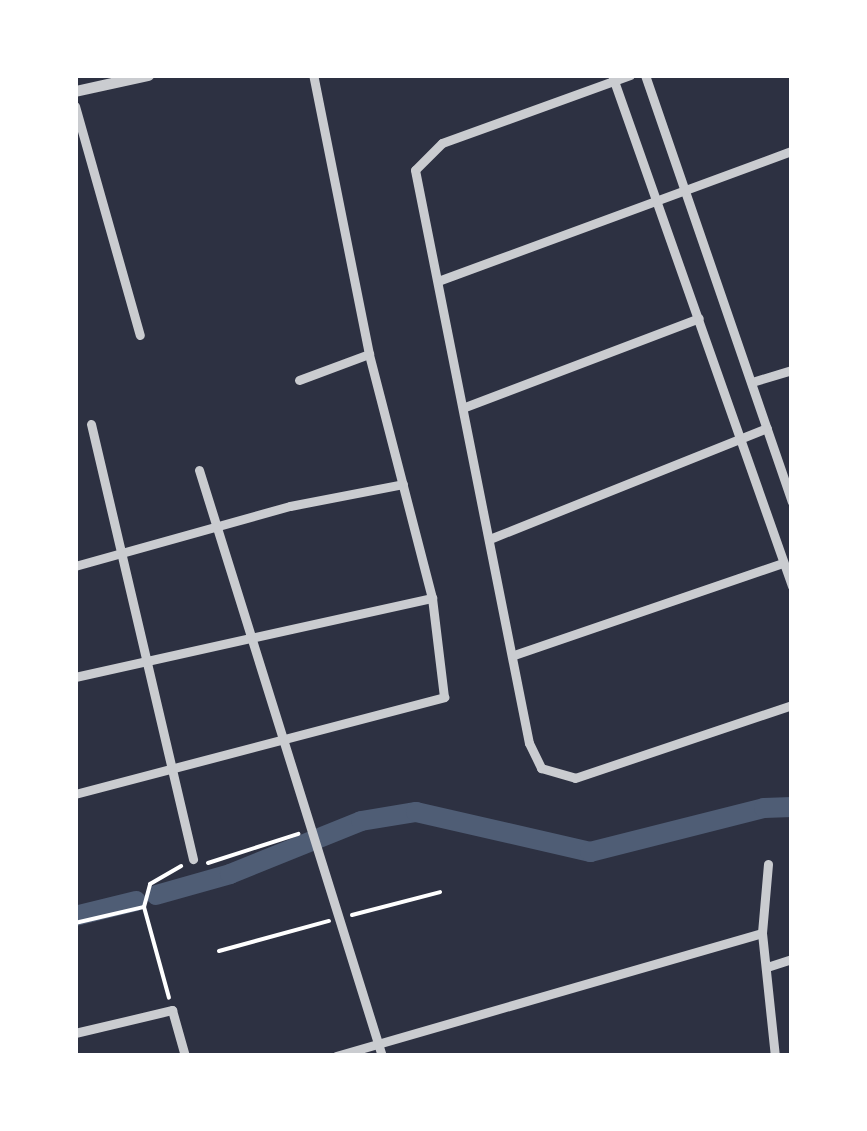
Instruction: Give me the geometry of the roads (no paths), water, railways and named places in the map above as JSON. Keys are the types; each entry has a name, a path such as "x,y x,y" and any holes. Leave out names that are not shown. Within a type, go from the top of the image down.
{"street":[{"path":"75,91 148,75"},
{"path":"75,794 444,697 432,598 369,354 313,75"},
{"path":"630,75 442,142 418,160 414,184 492,538 528,743 541,768 555,777 595,773 792,705"},
{"path":"645,75 682,192 792,501"},
{"path":"613,78 792,586"},
{"path":"75,106 140,335"},
{"path":"438,281 792,152"},
{"path":"465,407 700,318"},
{"path":"299,380 369,354"},
{"path":"752,382 792,370"},
{"path":"91,424 193,859"},
{"path":"492,538 766,428"},
{"path":"199,470 382,1056"},
{"path":"75,566 290,506 403,484"},
{"path":"514,655 784,564"},
{"path":"75,677 432,598"},
{"path":"768,864 762,933 775,1056"},
{"path":"336,1056 762,933"},
{"path":"768,967 792,959"},
{"path":"75,1033 172,1010 186,1056"}],"waterway":[{"path":"156,895 230,874 361,821 416,812 590,852 764,808 792,807"},
{"path":"75,916 136,901"}]}
